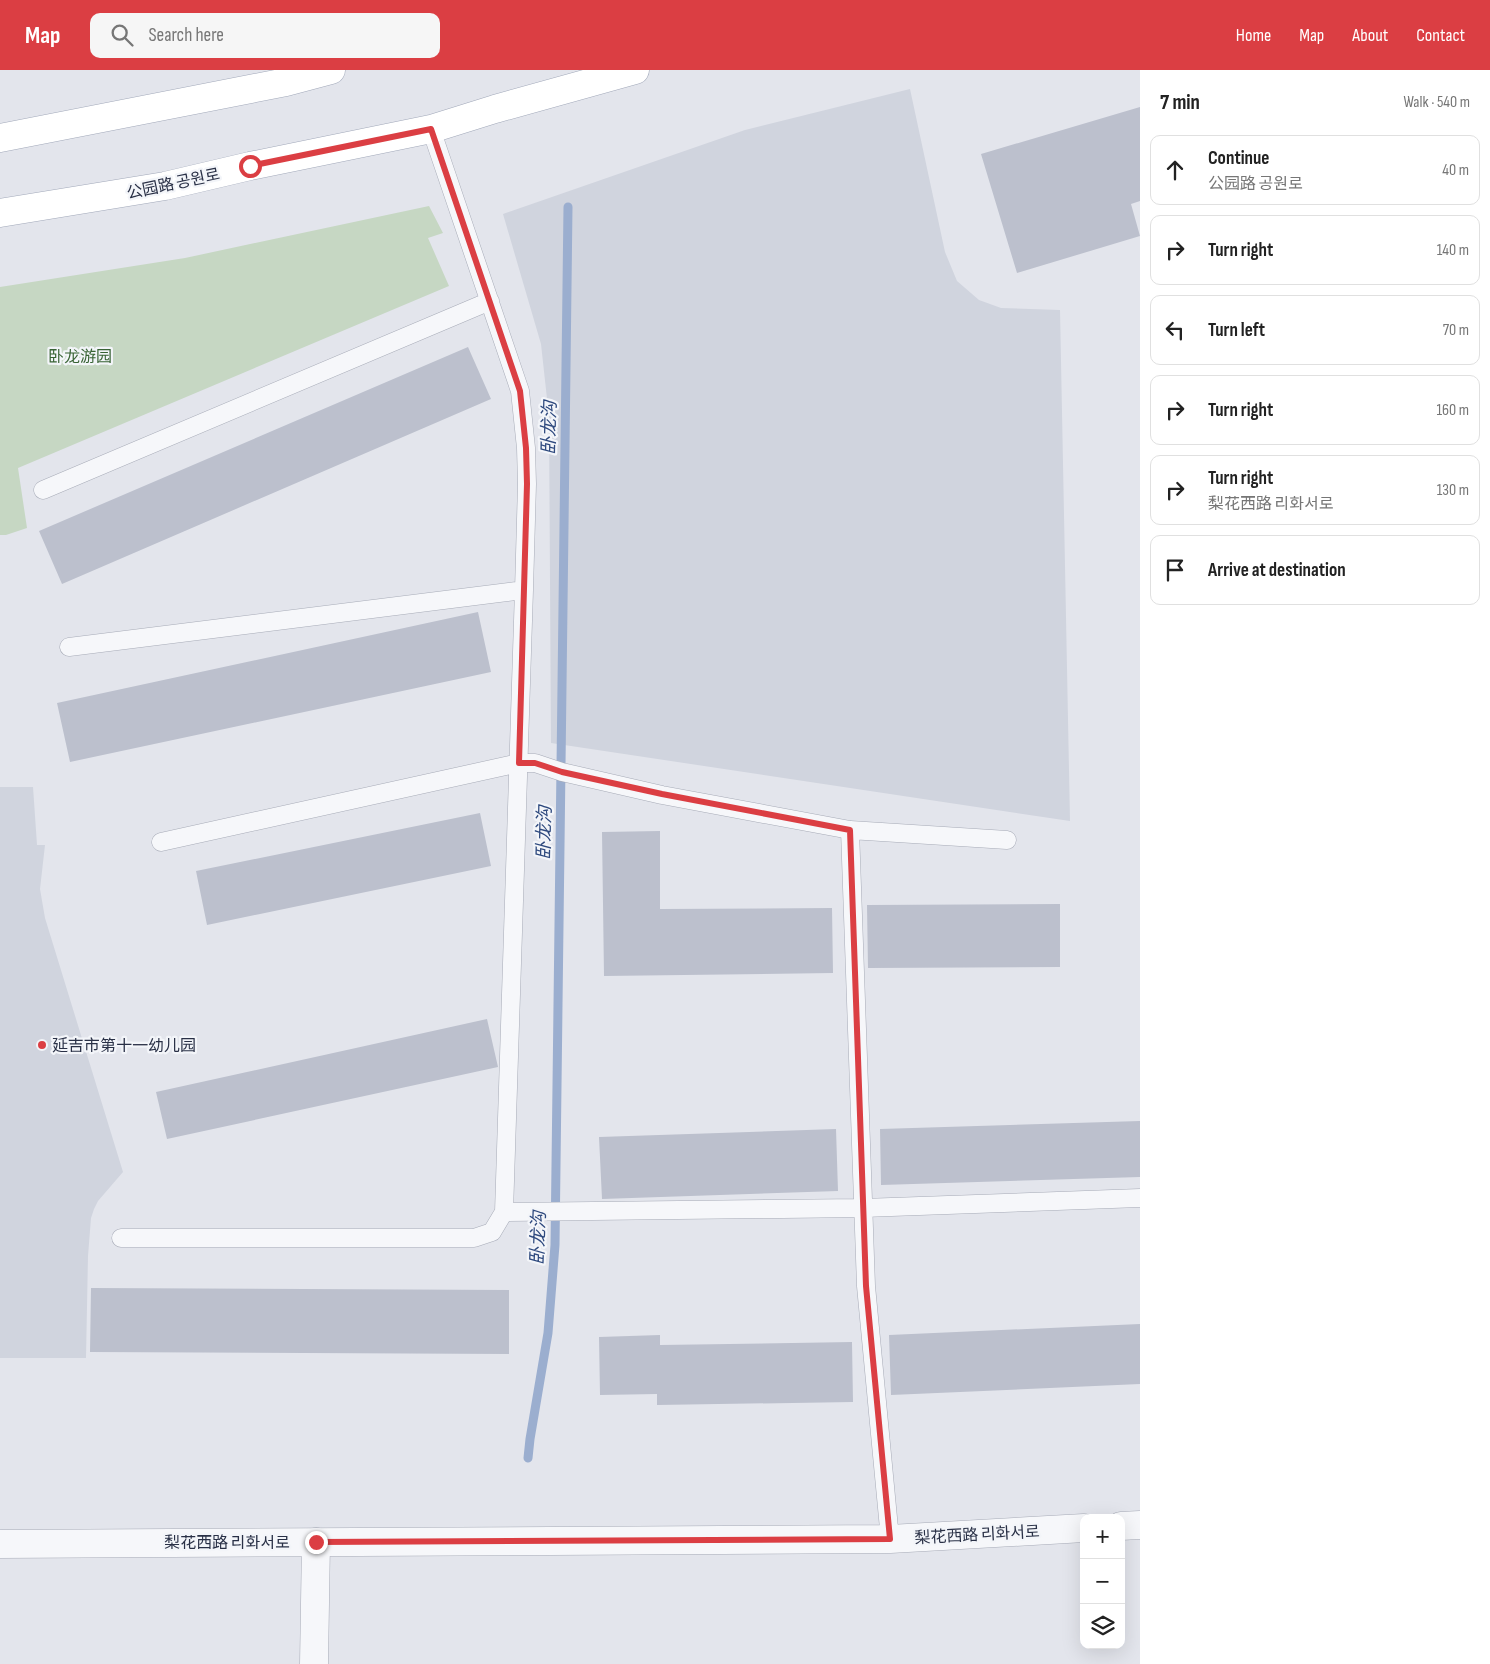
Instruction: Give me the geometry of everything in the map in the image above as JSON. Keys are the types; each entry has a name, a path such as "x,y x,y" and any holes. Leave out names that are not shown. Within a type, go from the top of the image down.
{"main road":[{"path":"0,138 286,82 331,70"},
{"name":"公园路 공원로","path":"0,213 165,186 250,166 431,129 635,70"}],"street":[{"path":"1125,1526 1140,1525"},
{"name":"梨花西路 리화서로","path":"0,1544 890,1539 1080,1528"},
{"path":"314,1664 316,1542"}],"lane":[{"path":"121,1238 474,1238 492,1232 504,1212 527,763 524,590 526,457 520,391 431,129"},
{"path":"43,490 490,301"},
{"path":"69,647 524,590"},
{"path":"160,842 527,763 662,794 850,830 1008,840"},
{"path":"850,830 866,1286 890,1539"},
{"path":"504,1212 863,1208 1140,1198"}],"shaded area":[{"path":"910,89 945,252 957,281 979,300 1001,308 1060,310 1070,821 551,743 549,417 541,344 503,214 745,130"},
{"name":"延吉市第十一幼儿园","path":"0,787 33,787 37,845 45,845 40,889 45,918 123,1172 98,1201 91,1218 88,1256 86,1358 0,1358"}],"green space":[{"name":"卧龙游园","path":"429,206 443,233 428,238 449,286 18,468 27,528 6,535 0,535 0,287 185,258"}],"building":[{"path":"1140,107 1140,201 1131,204 1140,236 1017,273 981,154"},
{"path":"468,347 491,399 62,584 39,531"},
{"path":"478,612 491,672 70,762 57,703"},
{"path":"480,813 491,866 207,925 196,871"},
{"path":"660,831 660,909 832,908 833,973 604,976 602,832"},
{"path":"1060,904 1060,967 868,968 867,905"},
{"path":"487,1019 498,1067 167,1139 156,1092"},
{"path":"1140,1121 1140,1177 881,1185 880,1129"},
{"path":"836,1129 838,1191 602,1199 599,1137"},
{"path":"91,1288 509,1290 509,1354 90,1352"},
{"path":"1140,1324 1140,1384 891,1395 889,1335"},
{"path":"660,1335 660,1345 852,1342 853,1402 657,1405 657,1394 600,1395 599,1337"}],"waterway":[{"name":"卧龙沟","path":"528,1458 548,1333 555,1245 568,207"}],"place":[{"name":"延吉市第十一幼儿园","path":"42,1045"}],"route":[{"path":"250,166 431,129 520,391 526,448 527,484 519,763 535,763 562,772 662,794 850,830 866,1286 890,1539 316,1542"}]}
